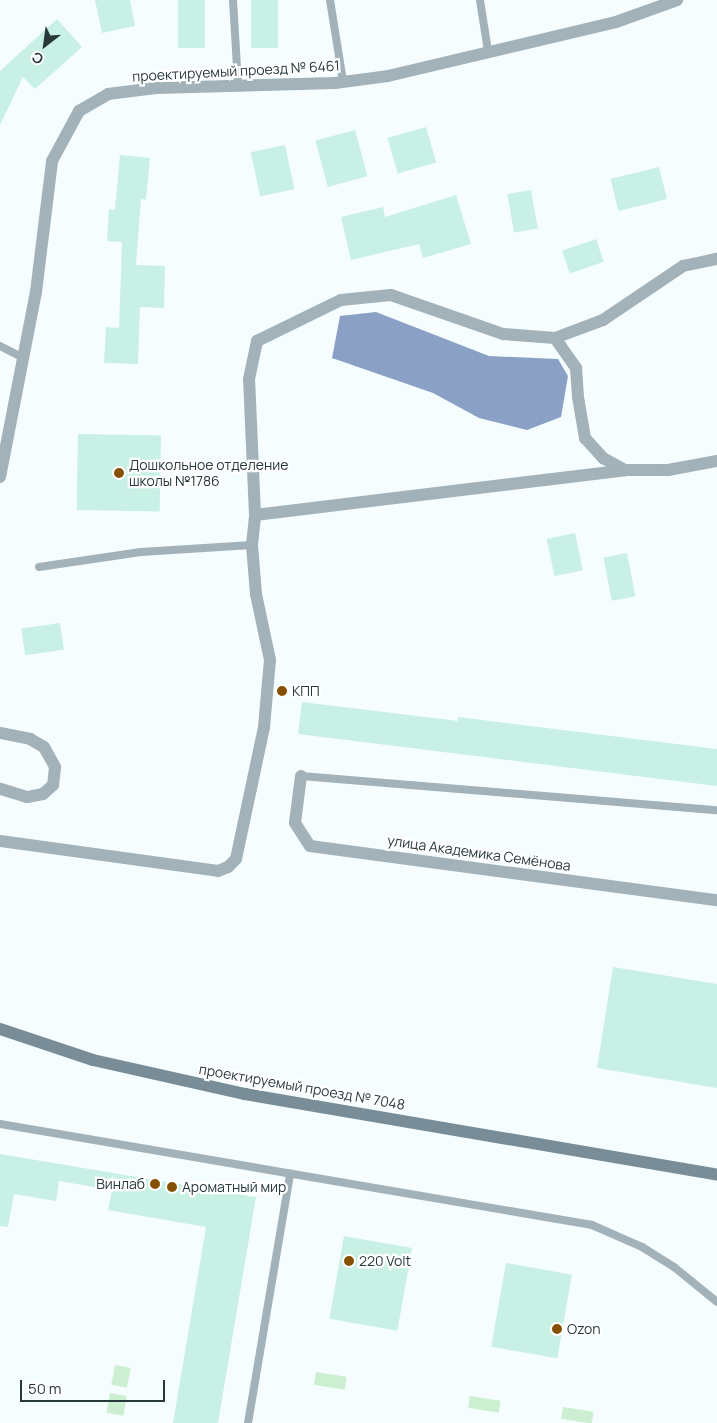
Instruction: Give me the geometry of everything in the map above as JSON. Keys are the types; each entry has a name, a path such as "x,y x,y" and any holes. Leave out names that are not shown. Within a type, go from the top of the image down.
{"main road":[{"name":"проектируемый проезд № 7048","path":"0,1029 93,1060 246,1094 717,1175"}],"street":[{"name":"проектируемый проезд № 6461","path":"0,477 36,292 52,161 79,111 108,94 156,88 343,81 388,76 616,22 644,6 677,0"},
{"path":"0,841 218,871 232,864 236,859 264,727 270,660 256,594 252,545 255,516 249,378 257,341 341,300 391,295 503,334 555,338 603,320 683,266 717,259"},
{"path":"555,338 576,368 578,397 585,438 603,458 624,470"},
{"path":"255,516 624,470 668,470 717,461"},
{"path":"0,733 30,739 44,747 56,767 53,786 43,794 28,797 0,788"},
{"name":"улица Академика Семёнова","path":"301,776 295,823 310,846 717,900"}],"lane":[{"path":"234,0 238,85"},
{"path":"330,0 343,81"},
{"path":"480,0 488,51"},
{"path":"0,346 24,358"},
{"path":"39,567 141,552 252,545"},
{"path":"301,776 717,810"},
{"path":"0,1124 592,1225 642,1247 674,1267 717,1302"},
{"path":"248,1423 290,1174"}],"green space":[{"path":"115,1365 131,1368 127,1388 111,1385"},
{"path":"316,1372 347,1377 345,1390 314,1385"},
{"path":"110,1393 127,1396 123,1416 107,1413"},
{"path":"470,1396 501,1401 499,1413 468,1408"},
{"path":"563,1407 594,1412 592,1423 561,1419"}],"water":[{"path":"376,312 489,356 558,359 568,376 561,417 527,430 479,418 433,393 332,358 340,316"}],"building":[{"path":"95,0 130,0 135,26 102,33"},
{"path":"178,0 205,0 205,48 178,48"},
{"path":"251,0 278,0 278,48 251,48"},
{"path":"57,19 82,47 35,89 23,77 0,125 0,71"},
{"path":"426,127 436,163 398,174 388,138"},
{"path":"355,130 367,176 328,187 315,141"},
{"path":"285,145 294,189 260,196 251,152"},
{"path":"120,155 150,158 146,200 141,199 136,265 165,266 164,308 140,307 138,364 104,363 106,327 119,328 122,242 107,241 109,209 115,210"},
{"path":"659,167 667,199 618,211 610,179"},
{"path":"531,190 538,228 514,233 507,194"},
{"path":"456,195 471,244 423,258 419,244 351,260 341,217 383,207 385,217"},
{"path":"596,239 604,262 570,273 562,251"},
{"name":"Дошкольное отделение школы №1786","path":"78,434 161,435 160,511 77,510"},
{"path":"575,533 583,570 555,576 547,539"},
{"path":"627,553 635,596 612,601 603,558"},
{"path":"60,623 64,650 25,655 21,628"},
{"path":"302,702 458,721 458,717 717,749 717,786 298,734"},
{"path":"613,967 717,984 717,1088 597,1068"},
{"path":"0,1154 256,1197 218,1423 173,1423 206,1227 108,1210 112,1190 59,1181 56,1201 14,1194 8,1227 0,1226"},
{"path":"344,1236 412,1248 397,1331 329,1319"},
{"path":"506,1263 572,1275 557,1358 491,1347"}],"place":[{"name":"Дошкольное отделение школы №1786","path":"119,473"},
{"name":"КПП","path":"282,691"},
{"name":"Винлаб","path":"155,1184"},
{"name":"Ароматный мир","path":"172,1187"},
{"name":"220 Volt","path":"349,1261"},
{"name":"Ozon","path":"557,1329"}]}
